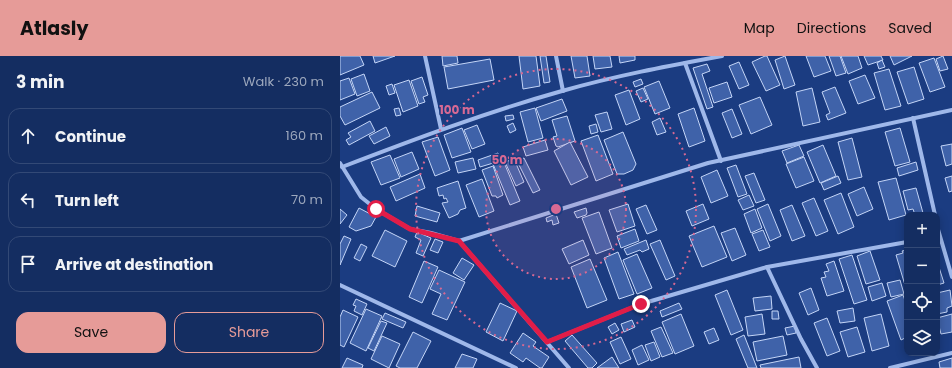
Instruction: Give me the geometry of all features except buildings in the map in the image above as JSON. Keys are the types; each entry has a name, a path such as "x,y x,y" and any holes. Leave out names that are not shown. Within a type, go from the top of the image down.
{"street":[{"path":"425,56 441,129"},
{"path":"556,56 563,91"},
{"path":"722,56 563,91 441,129 341,165 361,197 376,209 410,229 459,241 708,163 952,110"},
{"path":"685,63 720,161"},
{"path":"913,118 934,212"},
{"path":"459,241 569,368"},
{"path":"940,242 952,277"},
{"path":"547,342 641,304 767,267 904,243"},
{"path":"767,267 817,368"},
{"path":"340,285 516,368"},
{"path":"890,368 952,353"}],"route":[{"path":"376,209 410,229 459,241 547,342 641,304"}]}
